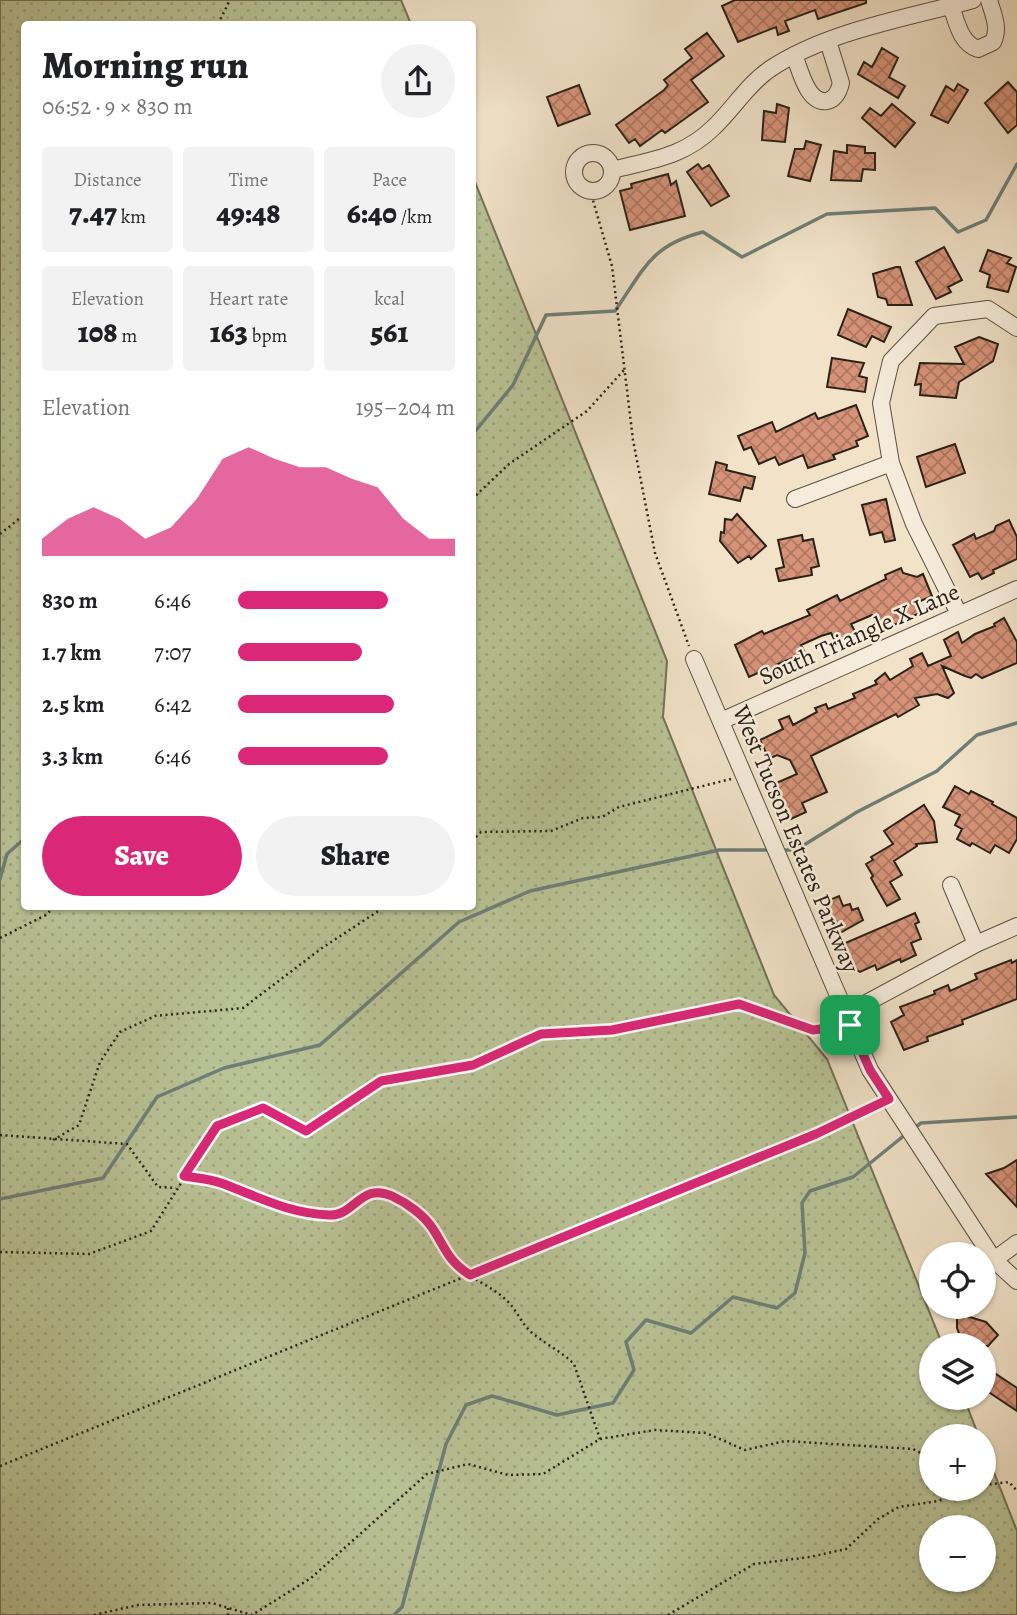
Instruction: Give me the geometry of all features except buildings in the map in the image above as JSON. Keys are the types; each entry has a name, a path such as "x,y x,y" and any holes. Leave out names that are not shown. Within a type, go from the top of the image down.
{"street":[{"path":"612,170 674,155 695,144 715,127 768,70 794,55 828,41 973,0"},
{"path":"951,6 964,40 978,49 993,42 996,36 997,28 989,0"},
{"path":"794,55 808,90 820,100 828,101 835,97 841,83 828,41"},
{"path":"590,153 602,155 612,170 611,176 605,187 590,190 581,187 575,176 576,164 590,153"},
{"path":"959,614 914,524 891,463 880,403 891,361 934,316 988,309 1017,328"},
{"path":"795,499 891,463"},
{"name":"South Triangle X Lane","path":"720,721 1017,589"},
{"name":"West Tucson Estates Parkway","path":"694,659 870,1070 982,1242"},
{"path":"951,886 976,944"},
{"path":"848,1020 976,944 1017,926"},
{"path":"996,1259 1017,1243"},
{"name":"West Tucson Estates Parkway","path":"996,1262 1017,1281"}],"path":[{"path":"220,21 230,0"},
{"path":"590,190 612,265 633,440 655,553 694,659"},
{"path":"476,495 509,464 587,411 625,370"},
{"path":"0,534 21,517"},
{"path":"476,837 481,832 551,831 583,818 602,817 619,807 744,776"},
{"path":"0,938 51,910"},
{"path":"53,1140 79,1125 100,1062 120,1032 155,1016 243,1008 322,948 381,910"},
{"path":"0,1252 89,1254 151,1231 217,1126 263,1108 306,1131 381,1081 473,1065 541,1034 612,1030 739,1004 813,1030 848,1020"},
{"path":"0,1466 816,1134 889,1099"},
{"path":"0,1135 127,1144 158,1188 176,1188"},
{"path":"184,1176 218,1182 277,1207 319,1215 334,1216 343,1213 365,1195 379,1192 393,1196 422,1216 433,1229 446,1253 470,1275 506,1299 530,1331 574,1364 600,1439"},
{"path":"93,1615 138,1605 212,1604 252,1615 311,1578 427,1474 468,1464 508,1475 544,1474 600,1439 655,1430 706,1433 745,1450 785,1441 913,1448 919,1451"},
{"path":"996,1484 1009,1482 1017,1491"},
{"path":"668,1615 754,1564 810,1557 846,1549 878,1519 900,1507 938,1501"},
{"path":"228,1608 228,1615"}],"green space":[{"path":"0,0 401,0 410,21 21,21 21,910 476,910 476,184 667,661 663,717 774,995 827,1059 919,1287 919,1319 932,1319 938,1333 919,1333 919,1410 969,1410 974,1424 919,1424 919,1501 996,1501 996,1478 1017,1531 1017,1615 0,1615"}],"waterway":[{"path":"476,430 513,385 546,315 615,311 650,261 671,244 685,237 703,232 742,257 827,214 935,208 958,232 986,220 1017,164"},
{"path":"780,850 796,850 857,812 937,771 977,735 1017,723"},
{"path":"0,879 7,854 21,842"},
{"path":"0,1199 103,1178 157,1097 224,1068 320,1045 459,922 530,891 719,850 769,850"},
{"path":"913,1129 921,1123 1017,1117"},
{"path":"394,1615 402,1607 446,1444 466,1405 492,1396 557,1415 613,1403 634,1370 626,1342 646,1320 691,1333 733,1297 777,1308 795,1293 805,1253 802,1203 810,1191 853,1177 906,1134"}],"route":[{"path":"739,1004 813,1030 850,1025 870,1070 889,1099 816,1134 470,1275 446,1253 433,1229 422,1216 393,1196 379,1192 365,1195 343,1213 334,1216 319,1215 277,1207 218,1182 184,1176 217,1126 263,1108 306,1131 381,1081 473,1065 541,1034 612,1030 739,1004"}]}
